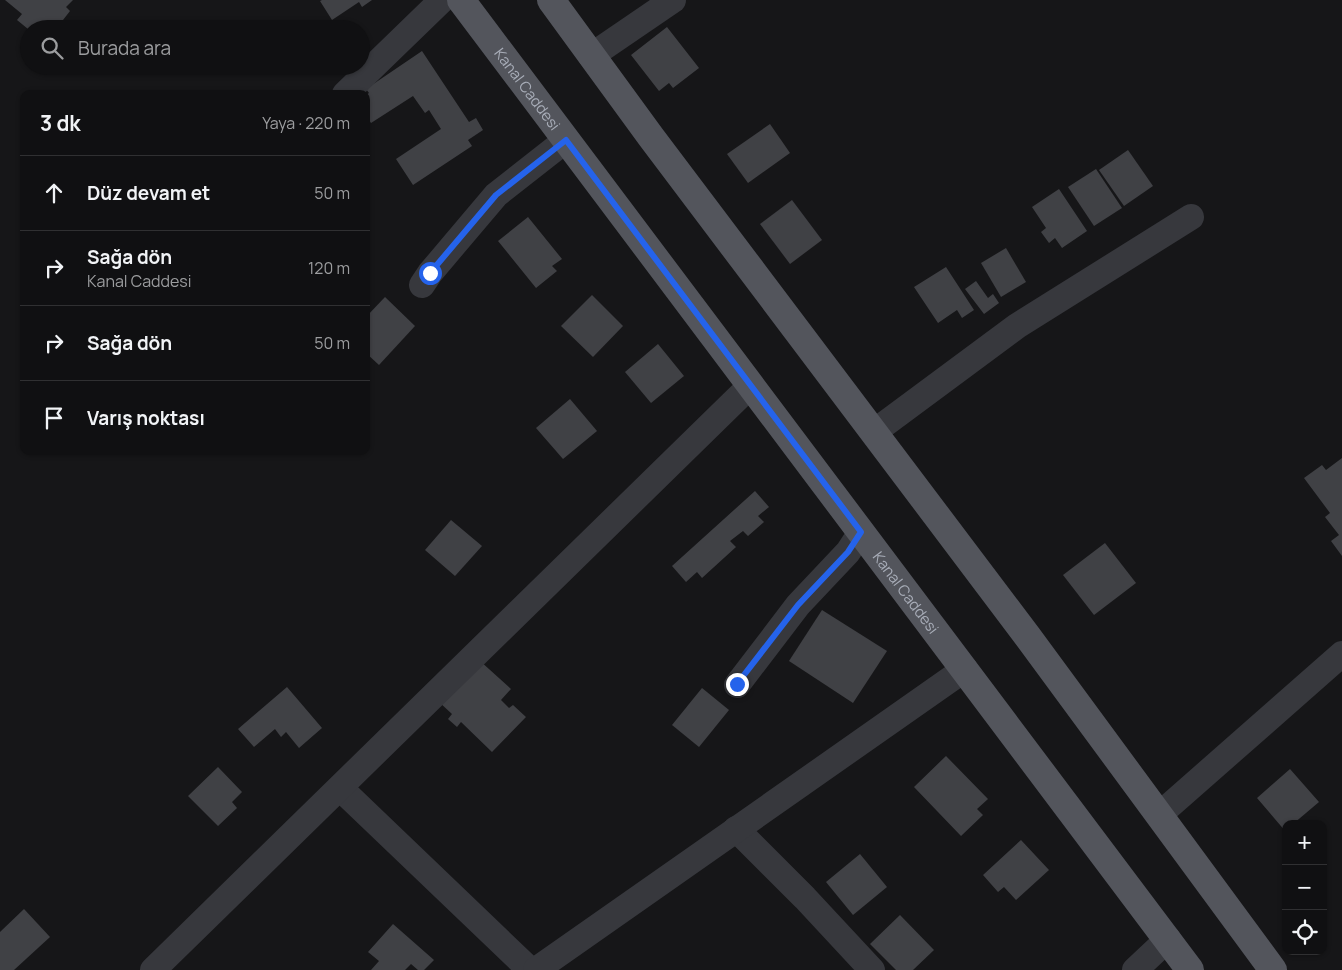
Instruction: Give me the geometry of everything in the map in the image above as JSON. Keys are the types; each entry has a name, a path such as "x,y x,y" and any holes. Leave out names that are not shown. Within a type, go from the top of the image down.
{"main road":[{"name":"Kanal Caddesi","path":"461,0 1190,970"},
{"path":"551,0 651,138 1028,637 1273,970"}],"street":[{"path":"370,70 442,0"},
{"path":"591,56 674,0"},
{"path":"349,90 365,75"},
{"path":"422,285 496,195 566,140"},
{"path":"874,432 1017,326 1191,217"},
{"path":"153,970 751,385"},
{"path":"737,684 798,605 848,552 861,532"},
{"path":"1159,815 1342,654"},
{"path":"536,970 965,669"},
{"path":"340,788 530,970"},
{"path":"736,829 805,898 872,970"},
{"path":"1135,970 1168,939"}],"building":[{"path":"5,0 73,0 66,7 70,11 63,20 20,20 20,22 17,20 22,14"},
{"path":"372,0 362,7 359,2 332,20 320,1"},
{"path":"667,27 699,68 673,88 669,83 659,91 631,55"},
{"path":"422,51 469,122 476,118 483,130 468,140 472,146 413,185 396,159 441,129 429,110 425,113 413,96 371,123 370,90 366,89"},
{"path":"770,124 790,153 748,183 727,154"},
{"path":"1128,150 1153,186 1124,206 1099,170"},
{"path":"1096,169 1122,208 1094,226 1068,187"},
{"path":"1059,189 1087,231 1062,248 1055,238 1049,243 1041,232 1046,228 1032,207"},
{"path":"792,200 822,240 790,264 760,224"},
{"path":"528,217 562,259 552,266 557,271 536,288 498,241"},
{"path":"1006,248 1026,282 1001,297 981,263"},
{"path":"946,267 974,310 962,318 957,310 938,323 914,287"},
{"path":"976,281 988,298 993,294 999,303 984,314 965,289"},
{"path":"592,295 623,326 593,357 561,326"},
{"path":"385,297 415,326 379,365 370,357 370,313"},
{"path":"658,344 684,376 651,403 625,372"},
{"path":"570,399 597,431 563,459 536,428"},
{"path":"1342,458 1342,556 1331,541 1339,535 1325,517 1330,513 1304,478 1322,465 1326,470"},
{"path":"755,491 769,507 758,516 764,522 748,536 743,531 730,541 736,547 702,578 697,572 686,582 672,566"},
{"path":"451,520 482,546 455,576 425,550"},
{"path":"1105,543 1136,583 1094,615 1063,575"},
{"path":"822,610 887,651 853,703 789,661"},
{"path":"479,660 511,689 501,700 509,708 513,705 526,717 492,752 461,722 457,727 448,719 452,714 439,702"},
{"path":"287,687 322,728 299,748 286,732 281,737 275,729 254,747 238,729"},
{"path":"702,688 729,710 699,747 672,725"},
{"path":"946,756 988,799 977,809 983,815 961,836 914,787"},
{"path":"218,767 242,792 232,802 237,808 218,826 188,796"},
{"path":"1290,769 1319,802 1298,820 1282,820 1282,827 1257,798"},
{"path":"1021,840 1049,870 1016,900 1004,887 998,892 983,875"},
{"path":"860,854 887,887 853,915 826,882"},
{"path":"24,909 50,937 14,970 0,970 0,932"},
{"path":"900,915 934,950 913,970 896,970 870,944"},
{"path":"393,924 434,960 424,970 418,970 411,964 405,970 371,970 379,961 368,952"}],"route":[{"path":"430,273 496,195 566,140 861,532 848,552 798,605 737,684"}]}
